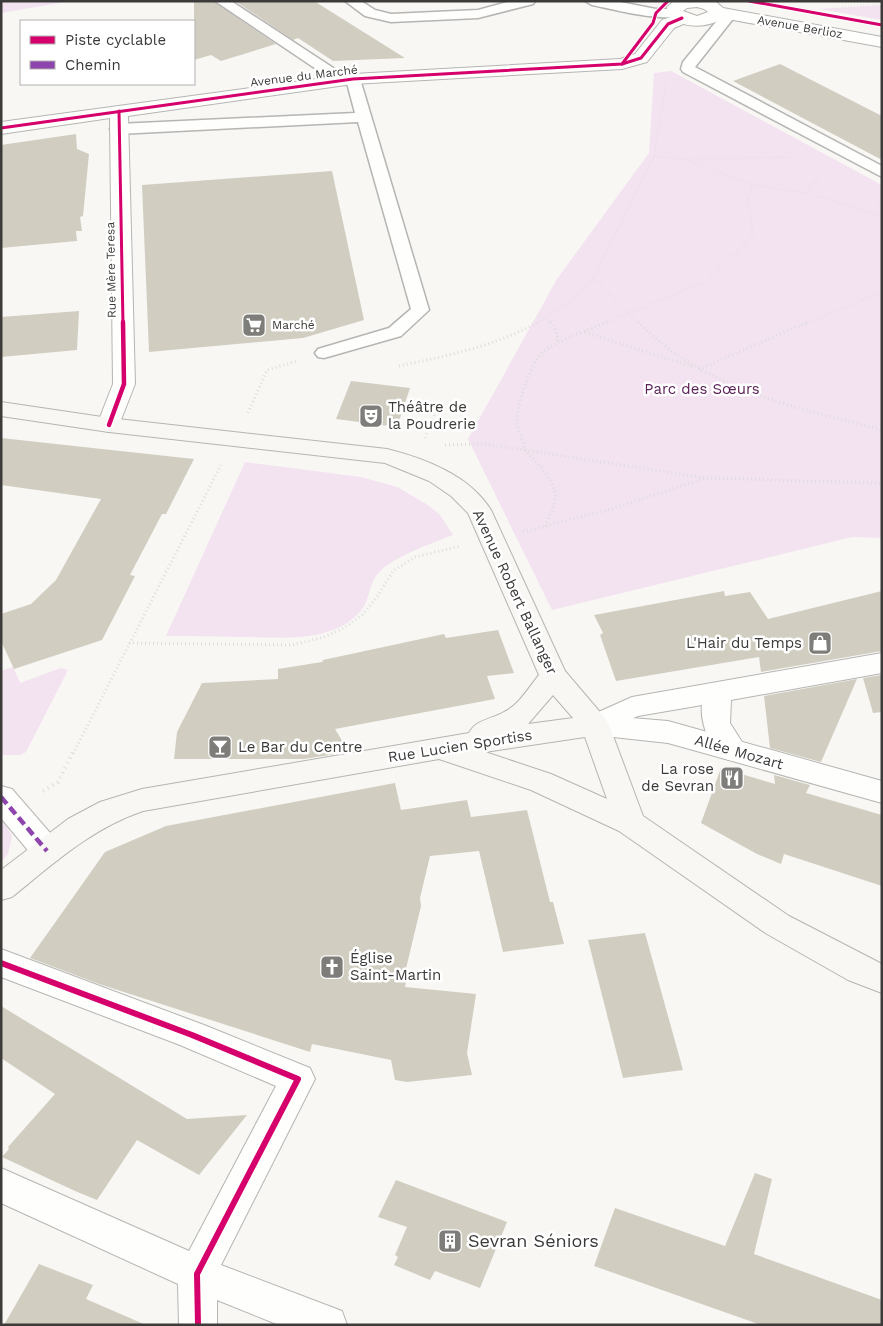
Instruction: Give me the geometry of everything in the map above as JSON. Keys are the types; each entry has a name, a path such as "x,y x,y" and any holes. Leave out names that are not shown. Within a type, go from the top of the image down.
{"main road":[{"name":"Avenue Robert Ballanger","path":"1,409 109,425 387,456 413,463 447,480 467,496 479,510 553,676 595,725 630,823"},
{"path":"442,748 503,726 516,719 527,709 553,676"},
{"name":"Rue Lucien Sportiss","path":"1,888 79,827 110,810 142,800 442,748 595,725"},
{"path":"442,748 542,782 630,823 778,925 860,970 882,979"}],"street":[{"path":"678,16 702,21 713,18 715,7"},
{"name":"Avenue Berlioz","path":"715,7 882,42"},
{"name":"Avenue du Marché","path":"1,128 118,120 348,79 622,64 641,58 668,24 678,16"},
{"name":"Rue Mère Teresa","path":"109,425 124,384 118,120"},
{"name":"Rue Lucien Sportiss","path":"595,725 632,707 882,663"},
{"path":"718,691 714,712 717,730 733,750"},
{"name":"Allée Mozart","path":"595,725 668,732 882,792"},
{"path":"7,804 47,851"},
{"path":"1,963 192,1035 298,1079 197,1274 198,1325"},
{"path":"1,1185 197,1274 328,1325"}],"lane":[{"path":"222,1 348,79 364,117 420,310 396,332 324,352"},
{"path":"352,1 370,13 391,18 478,14 528,1"},
{"path":"592,1 678,16"},
{"path":"715,7 688,65 688,69 882,172"},
{"path":"118,120 364,117"}],"path":[{"path":"400,366 448,356 496,342 547,318 567,305 594,278 654,156 667,81"},
{"path":"654,156 684,159 805,157"},
{"path":"684,159 753,185 806,193 882,216"},
{"path":"544,527 553,509 556,495 552,483 542,468 525,450 517,422 527,378 532,365 543,352 558,343 706,281 753,236 748,199 753,185"},
{"path":"594,278 604,286 628,314 666,348 699,369"},
{"path":"699,369 735,352 882,292"},
{"path":"547,318 556,330 558,343"},
{"path":"584,332 699,369 756,393 882,430"},
{"path":"7,804 58,782 234,439 267,370 324,352"},
{"path":"423,443 436,411"},
{"path":"441,444 458,446 483,444 706,478 882,482"},
{"path":"129,642 292,645 324,638 344,628 362,615 377,597 393,571 415,557 494,540 611,509 706,478"}],"green space":[{"path":"1,1 71,1 1,13"},
{"path":"882,5 882,20 819,9"},
{"name":"Parc des Sœurs","path":"671,71 882,185 882,538 852,537 552,610 468,439 557,279 649,153 654,73"},
{"path":"245,462 361,477 397,487 428,505 440,515 453,535 400,557 382,569 373,581 367,601 361,611 344,625 330,631 315,635 284,638 166,636"},
{"path":"13,667 20,683 61,668 68,670 26,752 20,755 1,755 1,671"},
{"path":"1,816 12,836 8,854 1,862"}],"building":[{"path":"194,1 213,1 276,44 221,61 211,55 195,60"},
{"path":"235,1 314,1 405,58 333,61 298,38 293,40"},
{"path":"780,64 882,116 882,160 733,81"},
{"path":"76,134 77,149 89,154 83,216 80,217 82,231 76,231 77,241 1,248 1,145"},
{"path":"332,171 364,320 303,338 149,352 142,185"},
{"path":"79,311 77,350 1,357 1,317"},
{"path":"351,381 410,388 397,427 336,419"},
{"path":"1,438 194,459 166,514 162,514 130,575 135,576 102,640 14,669 1,641 1,614 31,604 56,580 101,499 1,485"},
{"path":"724,591 725,596 750,592 768,619 882,591 882,651 761,672 759,657 616,681 600,635 603,633 594,615"},
{"path":"498,630 514,673 487,676 495,699 335,729 349,752 304,759 174,759 177,732 202,683 278,679 278,669 322,662 323,660 444,634 446,638"},
{"path":"882,675 882,712 873,713 863,678"},
{"path":"857,679 821,762 770,748 764,696"},
{"path":"721,768 775,784 774,775 810,785 806,793 882,815 882,886 784,854 781,864 757,854 701,823"},
{"path":"395,783 401,810 467,800 471,817 527,810 550,902 553,902 564,944 503,952 479,851 430,856 420,898 421,906 404,977 407,977 405,987 476,994 467,1053 472,1075 407,1082 395,1080 391,1060 312,1044 310,1052 99,984 30,958 105,852 166,826"},
{"path":"645,933 683,1070 623,1078 588,940"},
{"path":"1,1006 187,1119 247,1115 199,1175 137,1140 97,1200 75,1191 2,1157 9,1149 8,1147 55,1094 1,1058"},
{"path":"755,1173 772,1179 754,1254 882,1300 882,1325 761,1325 594,1266 615,1208 725,1246"},
{"name":"Sevran Séniors","path":"396,1180 507,1222 480,1288 435,1271 430,1280 394,1265 398,1257 395,1255 407,1227 378,1217"},
{"path":"39,1264 93,1285 86,1299 146,1325 4,1325"}],"marked path":[{"path":"1,797 47,851"}],"cycle path":[{"path":"622,64 653,23 656,13 668,1"},
{"path":"749,1 882,25"},
{"path":"1,128 353,79 622,64 641,58 668,24 682,18"},
{"path":"109,425 124,384 119,111"},
{"path":"1,963 192,1035 298,1079 197,1274 198,1325"}],"place":[{"name":"Marché","path":"254,325"},
{"name":"Théâtre de la Poudrerie","path":"371,416"},
{"name":"L'Hair du Temps","path":"820,643"},
{"name":"Le Bar du Centre","path":"220,747"},
{"name":"La rose de Sevran","path":"732,778"},
{"name":"Église Saint-Martin","path":"332,967"},
{"name":"Sevran Séniors","path":"450,1241"}]}
